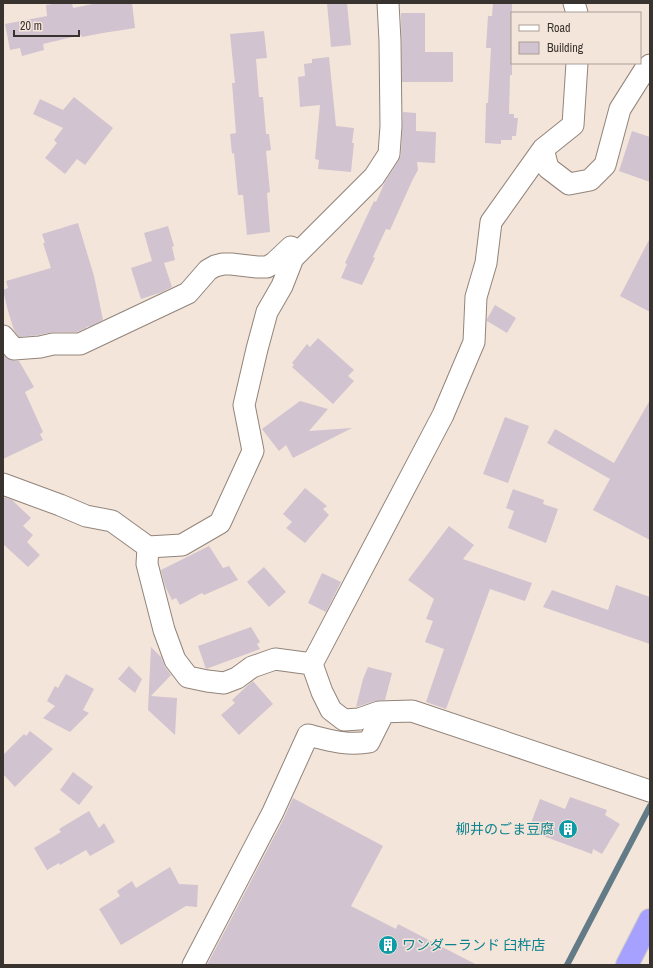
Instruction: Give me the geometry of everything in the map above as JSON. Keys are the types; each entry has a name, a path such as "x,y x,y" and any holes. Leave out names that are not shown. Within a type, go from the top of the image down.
{"highway":[{"path":"633,963 650,920"}],"street":[{"path":"3,484 86,516 112,521 148,547 182,545 220,523 253,451 244,405 267,312 282,286 293,258 374,177 389,154 391,126 388,3"},
{"path":"577,64 573,125 543,149 492,222 486,263 476,297 474,342 443,415 312,664 322,692 331,710 344,720 358,719 379,712 412,711 644,789"},
{"path":"543,149 548,168 569,184 590,180 605,165 620,109 644,71 650,65"},
{"path":"3,336 14,349 40,347 53,344 80,344 188,293 208,270 215,266 231,264 267,267 274,263 291,247 299,252"},
{"path":"148,547 147,564 164,630 175,660 188,677 224,683 237,678 252,668 275,659 312,664"},
{"path":"193,965 273,812 308,735 332,742 369,742 384,712"}],"building":[{"path":"72,3 73,8 98,3 132,3 135,28 82,37 81,35 43,44 44,50 22,56 20,48 10,50 5,24 47,16 46,5"},
{"path":"327,3 347,3 351,45 331,47"},
{"path":"493,3 512,3 512,75 510,75 509,114 514,114 514,118 518,118 516,136 512,136 512,140 501,140 501,144 485,143 486,103 488,103 491,48 486,48 488,16 492,16"},
{"path":"401,13 425,13 425,52 453,52 453,82 402,82"},
{"path":"264,31 267,58 256,59 259,97 263,97 266,134 269,134 271,150 266,151 270,192 267,193 270,232 247,235 243,195 238,195 234,153 232,154 230,134 236,133 232,83 235,83 230,34"},
{"path":"329,57 336,126 354,128 351,172 318,169 319,160 315,159 320,105 300,107 298,77 305,76 304,64 312,63 312,59"},
{"path":"74,97 113,128 85,165 77,159 65,174 45,158 57,143 54,140 63,128 33,114 40,99 63,110"},
{"path":"403,112 416,113 416,131 436,132 435,163 417,162 418,170 390,230 386,229 373,257 375,258 362,285 341,278 347,264 345,263 374,201 376,202 385,182 401,155"},
{"path":"632,131 650,137 650,182 619,171"},
{"path":"78,223 94,276 103,320 77,332 53,332 19,337 14,330 3,290 8,288 6,281 51,268 43,243 45,243 42,234"},
{"path":"168,226 174,246 172,247 175,260 164,263 172,287 141,299 131,268 152,261 144,233"},
{"path":"650,238 650,312 620,296"},
{"path":"495,305 516,318 507,333 487,321"},
{"path":"318,338 354,370 348,376 354,381 333,404 292,367 294,365 292,363 307,344 310,347"},
{"path":"3,355 10,360 19,361 34,387 25,392 43,432 40,434 43,440 3,459"},
{"path":"650,400 650,540 593,510 610,479 547,443 555,429 614,463"},
{"path":"300,401 328,409 309,431 352,428 293,458 286,445 279,451 262,429"},
{"path":"505,417 529,426 508,483 483,474"},
{"path":"305,488 327,506 323,509 329,515 305,543 286,528 292,522 283,514"},
{"path":"513,489 544,500 543,504 558,509 546,543 508,528 514,511 506,508"},
{"path":"3,497 12,500 31,518 23,526 33,535 27,542 40,555 28,567 3,544"},
{"path":"449,526 474,545 463,559 532,583 525,601 490,589 446,709 426,702 444,649 425,642 433,621 426,619 434,599 408,580"},
{"path":"209,546 223,568 229,566 238,580 204,595 202,593 180,605 176,598 172,600 165,586 161,570"},
{"path":"264,567 286,592 269,607 247,582"},
{"path":"322,573 341,582 326,612 308,603"},
{"path":"616,585 650,597 650,644 543,607 552,590 608,610"},
{"path":"251,627 260,642 257,644 260,649 206,669 198,646"},
{"path":"151,647 161,657 165,667 171,675 151,696 177,698 175,735 148,710"},
{"path":"129,666 142,679 135,693 118,679"},
{"path":"368,667 392,673 385,700 375,701 356,707 363,679"},
{"path":"66,674 94,689 83,710 89,713 70,732 43,718 55,706 47,701 55,686 58,688"},
{"path":"253,681 273,704 239,735 221,715 235,703 232,700"},
{"path":"30,731 53,749 15,787 3,774 3,755 24,734 26,736"},
{"path":"73,772 93,787 79,805 60,790"},
{"name":"柳井のごま豆腐","path":"570,797 607,810 605,815 620,824 602,854 593,849 592,854 535,833 538,825 531,823 540,799 565,809"},
{"path":"293,798 383,846 351,906 396,929 398,924 477,965 207,965"},
{"path":"89,811 99,828 104,823 115,842 90,856 86,850 60,865 59,863 47,870 34,848 61,832 59,829"},
{"path":"170,867 179,884 198,885 197,907 186,906 121,945 99,909 120,896 117,891 132,881 136,888"}],"waterway":[{"path":"567,965 650,806"}],"place":[{"name":"柳井のごま豆腐","path":"568,829"},
{"name":"ワンダーランド 臼杵店","path":"388,945"}]}
